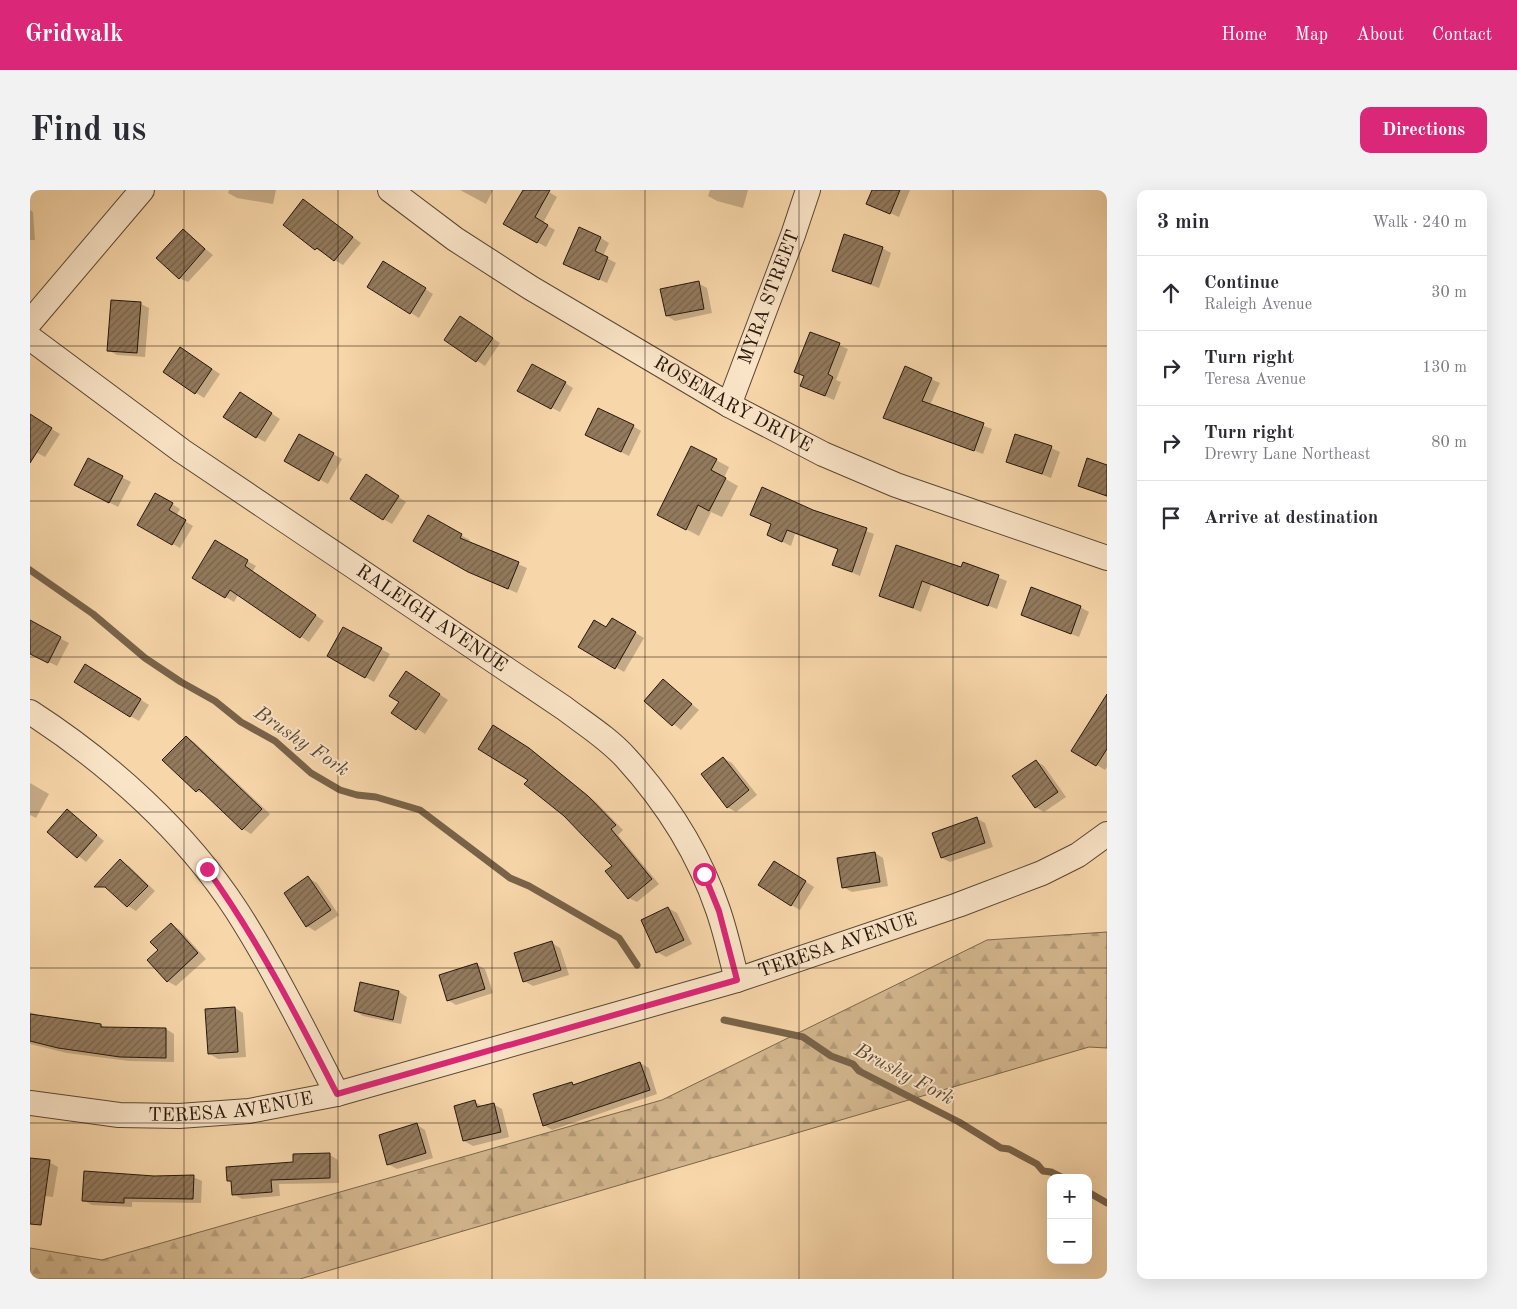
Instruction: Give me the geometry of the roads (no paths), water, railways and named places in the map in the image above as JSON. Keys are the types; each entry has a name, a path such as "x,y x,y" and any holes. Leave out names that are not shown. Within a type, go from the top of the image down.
{"street":[{"path":"30,322 142,190"},
{"name":"ROSEMARY DRIVE","path":"390,190 455,239 531,288 729,405 823,454 896,485 1107,558"},
{"name":"MYRA STREET","path":"729,405 794,236 808,190"},
{"name":"RALEIGH AVENUE","path":"30,338 182,451 564,708 612,744 626,758 670,813 686,838 704,874 719,911 737,980"},
{"path":"30,712 61,732 116,776 166,824 207,869 236,910 272,969 337,1094"},
{"name":"TERESA AVENUE","path":"30,1103 119,1115 179,1116 249,1111 337,1094 737,980 1042,873 1078,855 1107,834"}],"waterway":[{"name":"Brushy Fork","path":"30,570 93,614 145,658 181,682 215,701 241,722 275,741 311,773 340,790 357,795 376,797 420,810 510,878 529,886 619,938 637,965"},
{"name":"Brushy Fork","path":"724,1020 803,1037 831,1056 853,1064 859,1071 959,1122 1001,1148 1009,1149 1037,1164 1043,1171 1055,1174"},
{"name":"Brushy Fork","path":"1092,1194 1107,1203"}]}
